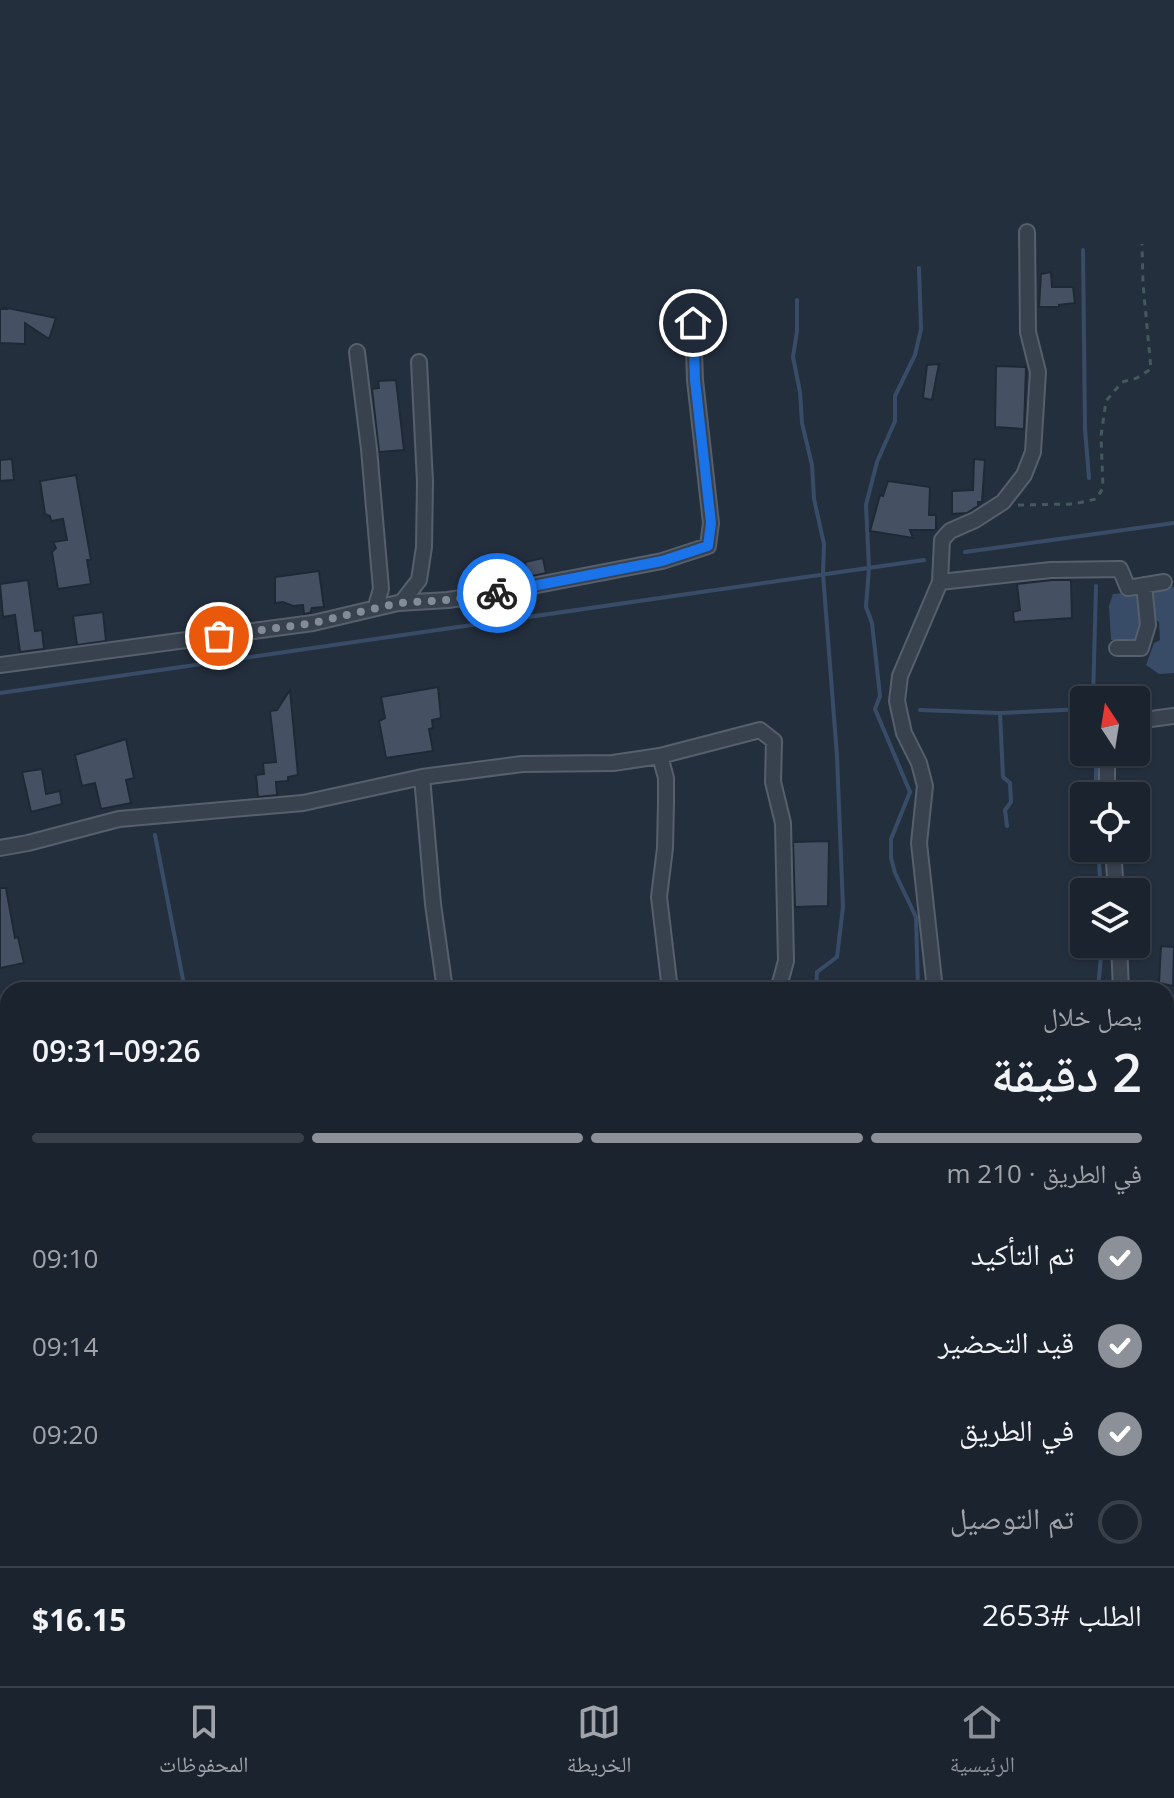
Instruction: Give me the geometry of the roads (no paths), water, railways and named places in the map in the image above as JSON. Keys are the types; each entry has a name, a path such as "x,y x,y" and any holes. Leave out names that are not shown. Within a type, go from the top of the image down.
{"street":[{"path":"934,982 919,843 925,786 919,763 904,733 897,701 900,676 940,582 940,550 945,535 1003,502 1024,475 1035,440 1038,372 1028,332 1027,232"},
{"path":"0,665 313,623 376,606 448,600 571,580 662,561 708,546 711,523 695,380 693,323"},
{"path":"357,352 381,589 376,606"},
{"path":"402,602 419,580 424,547 425,482 419,362"},
{"path":"940,582 1051,570 1120,569 1128,588 1164,582"},
{"path":"1117,648 1141,648 1148,625 1144,585"},
{"path":"1150,719 1174,716"},
{"path":"0,848 119,819 303,803 422,777 522,764 613,763 660,756 760,730 774,741 773,782 783,823 786,961 780,982"},
{"path":"660,756 666,778 666,802 659,897 669,982"},
{"path":"422,777 433,904 444,982"},
{"path":"1120,958 1121,982"}],"water":[{"path":"1174,587 1174,673 1159,674 1146,665 1154,643 1160,640 1159,622 1151,617 1152,589"},
{"path":"1113,594 1137,596 1143,606 1144,633 1135,643 1111,640 1109,606"}],"waterway":[{"path":"1083,250 1085,429 1089,478"},
{"path":"918,982 916,917 891,858 891,839 910,792 875,709 880,696 872,623 866,607 869,568 866,505 877,462 895,421 895,396 915,355 921,329 919,268"},
{"path":"797,300 793,357 802,423 812,465 814,499 824,544 823,574 837,756 843,907 837,957 817,972 816,982"},
{"path":"965,552 1174,523"},
{"path":"0,693 924,560"},
{"path":"1093,686 1096,586"},
{"path":"920,710 1000,713 1070,710"},
{"path":"1000,713 1003,777 1010,783 1011,802 1005,810 1007,826"},
{"path":"1096,766 1096,782"},
{"path":"155,835 183,982"},
{"path":"1099,862 1100,878"},
{"path":"1099,982 1101,958"}]}
